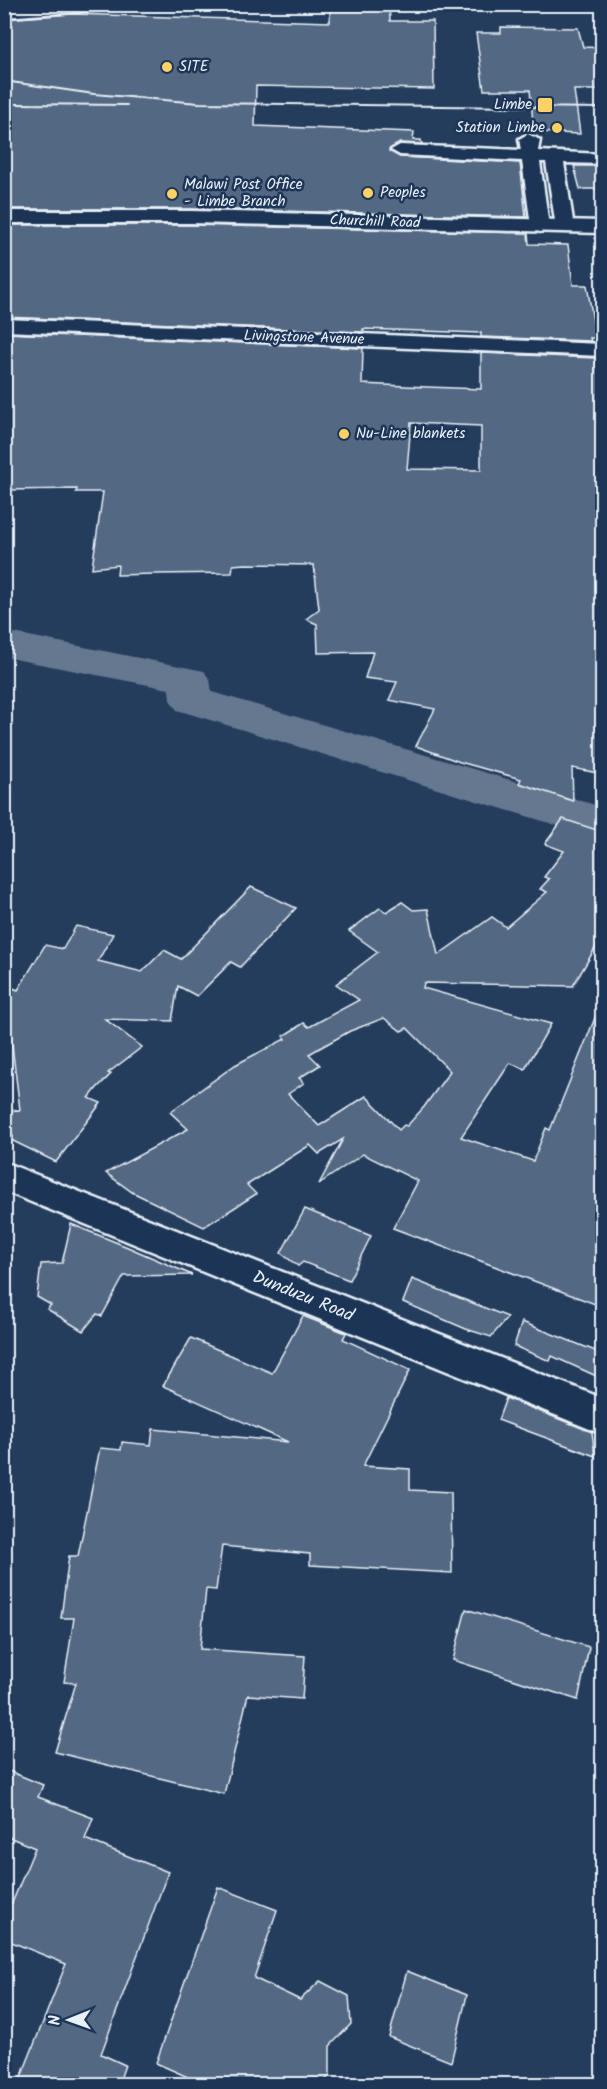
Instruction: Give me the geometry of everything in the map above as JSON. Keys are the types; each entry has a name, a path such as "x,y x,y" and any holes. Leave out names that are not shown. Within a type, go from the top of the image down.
{"main road":[{"path":"4,12 112,4"},
{"path":"400,150 603,159"},
{"path":"528,156 540,226"},
{"path":"560,158 559,188 565,226"},
{"path":"534,187 559,188"},
{"name":"Churchill Road","path":"4,217 191,217 603,227"},
{"name":"Livingstone Avenue","path":"4,326 603,350"},
{"name":"Dunduzu Road","path":"4,1176 603,1416"}],"building":[{"path":"330,4 389,4 390,21 433,21 434,89 256,86 255,126 414,132 413,140 421,140 422,144 400,143 389,151 400,157 520,163 526,217 191,209 4,209 4,19 73,14 330,22"},
{"path":"501,27 578,28 583,47 603,48 603,90 574,90 580,134 534,132 530,90 484,90 476,33 501,33"},
{"path":"574,166 603,166 603,189 580,189"},
{"path":"4,225 191,225 528,233 529,244 568,245 573,285 587,285 596,338 590,338 591,341 481,337 481,333 363,329 363,332 4,317"},
{"path":"4,333 363,348 362,384 427,387 481,389 481,353 595,358 603,387 603,774 572,768 573,801 519,783 521,779 460,762 416,746 435,709 389,700 397,682 365,678 373,652 318,653 317,624 306,619 319,609 314,565 244,564 233,565 232,573 117,575 118,565 92,568 103,492 76,492 77,489 4,490","holes":["411,423 481,426 481,470 407,469"]},
{"path":"563,819 603,832 603,935 573,986 424,983 423,988 551,1024 525,1069 510,1063 461,1137 533,1161 546,1128 550,1130 603,998 603,1307 393,1228 418,1181 363,1154 319,1184 343,1139 319,1154 310,1145 247,1185 256,1194 204,1227 132,1192 106,1173 188,1129 170,1112 235,1065 285,1039 283,1036 304,1023 309,1027 359,1000 336,984 378,952 349,931 380,908 386,912 402,902 413,910 428,909 438,955 492,917 506,927 547,892 540,889 549,879 544,877 564,851 545,844","holes":["384,1018 401,1031 407,1028 450,1071 407,1126 404,1125 399,1130 366,1096 319,1126 288,1094 304,1083 299,1078 320,1065 309,1054 350,1031"]},
{"path":"251,887 296,908 240,967 231,962 197,996 178,986 172,1021 105,1019 142,1047 108,1073 111,1074 89,1098 101,1103 56,1162 13,1141 13,1136 4,1137 4,1111 20,1110 12,1045 4,1044 4,1002 13,988 18,990 45,945 63,949 76,926 113,934 98,961 142,972 164,950 181,959"},
{"path":"305,1209 371,1236 349,1280 303,1262 298,1266 281,1253"},
{"path":"71,1224 192,1275 124,1276 102,1316 97,1314 83,1331 47,1309 51,1305 37,1297 41,1264 62,1263"},
{"path":"412,1279 508,1317 491,1337 466,1329 403,1302"},
{"path":"303,1316 346,1333 343,1339 410,1370 363,1466 410,1469 410,1490 451,1492 452,1573 310,1565 310,1554 222,1546 216,1590 206,1589 200,1649 305,1656 302,1699 248,1695 224,1794 55,1752 76,1683 64,1682 74,1618 61,1618 69,1556 78,1556 100,1448 121,1450 122,1442 151,1445 153,1429 288,1442 163,1386 191,1338 272,1373"},
{"path":"522,1322 603,1354 603,1379 552,1356 550,1361 514,1346"},
{"path":"506,1398 592,1432 595,1456 498,1420"},
{"path":"466,1609 589,1647 578,1700 453,1660"},
{"path":"4,1769 43,1785 38,1797 93,1818 85,1839 168,1872 101,2054 125,2065 118,2085 18,2085 66,1964 4,1939 4,1900 12,1903 35,1848 4,1835"},
{"path":"218,1887 277,1910 254,1978 300,2000 320,1981 349,1996 351,2024 330,2046 330,2075 321,2085 206,2085 156,2063"},
{"path":"407,1971 467,1995 451,2062 389,2037"}],"waterway":[{"path":"4,644 189,680 192,700 602,823"}],"railway":[{"path":"4,81 94,94 199,103 602,108"},
{"path":"16,104 127,105"}],"place":[{"name":"SITE","path":"167,67"},
{"name":"Limbe","path":"545,105"},
{"name":"Station Limbe","path":"557,128"},
{"name":"Peoples","path":"368,193"},
{"name":"Malawi Post Office - Limbe Branch","path":"172,194"},
{"name":"Nu-Line blankets","path":"344,434"}]}
